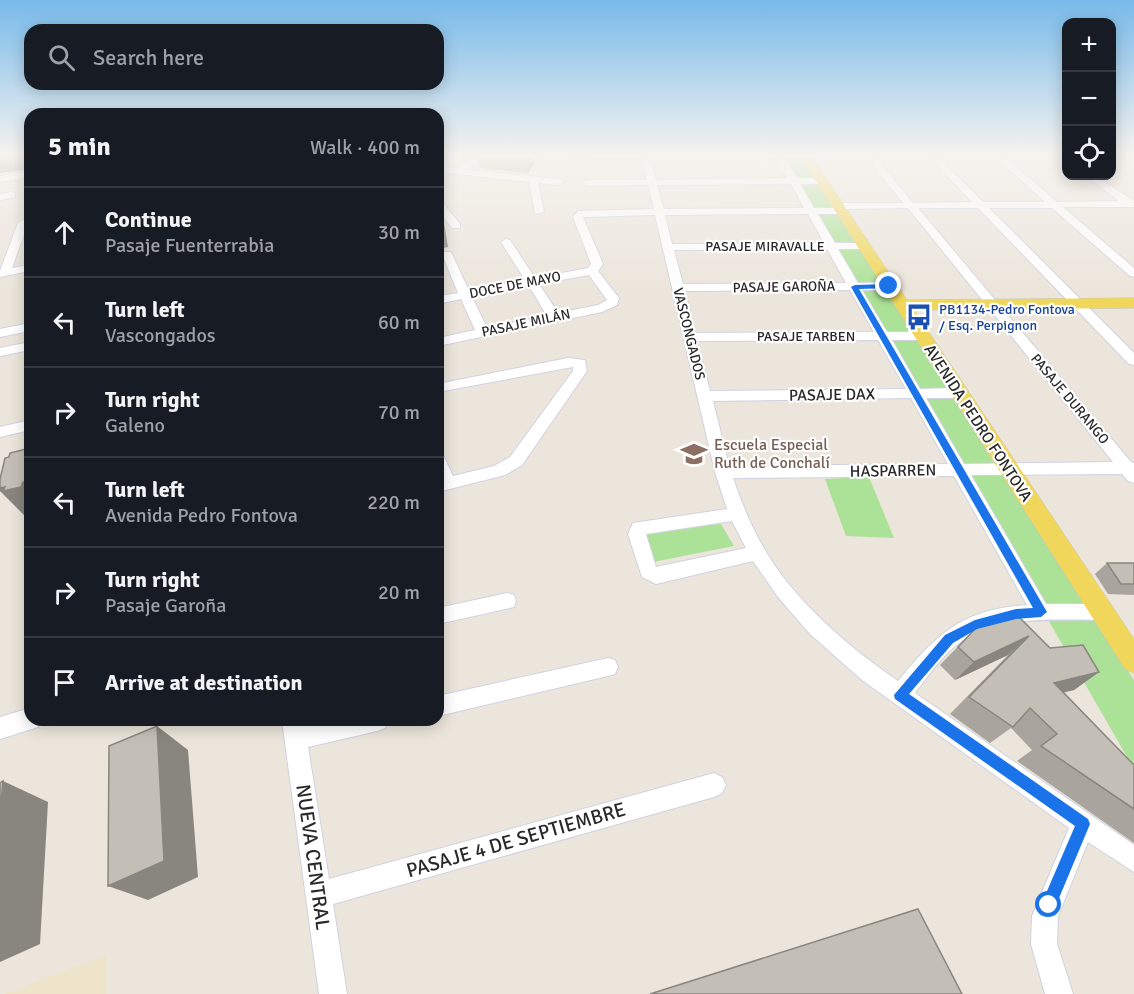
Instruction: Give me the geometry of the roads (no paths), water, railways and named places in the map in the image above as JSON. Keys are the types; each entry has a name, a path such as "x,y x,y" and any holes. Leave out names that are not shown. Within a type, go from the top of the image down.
{"main road":[{"name":"AVENIDA PEDRO FONTOVA","path":"834,200 1134,661"},
{"path":"901,305 1134,303"}],"street":[{"path":"537,200 539,212"},
{"name":"VASCONGADOS","path":"656,200 723,472 737,514 757,553 785,591 818,628 869,673 1134,860"},
{"name":"AVENIDA PEDRO FONTOVA","path":"805,200 1041,612"},
{"name":"PASAJE DURANGO","path":"906,200 1132,471"},
{"path":"975,200 1134,361"},
{"path":"1050,200 1134,274"},
{"path":"592,271 597,264 578,217 580,214 811,211 910,205 1132,205"},
{"path":"444,211 456,226"},
{"path":"2,273 23,223"},
{"path":"506,242 554,317"},
{"name":"PASAJE MIRAVALLE","path":"668,247 863,246"},
{"path":"447,254 482,332"},
{"path":"2,273 24,269"},
{"name":"DOCE DE MAYO","path":"444,299 592,271"},
{"name":"PASAJE MILÁN","path":"444,341 602,308 613,302 613,298 592,271"},
{"name":"PASAJE GAROÑA","path":"678,288 889,286"},
{"path":"0,333 24,328"},
{"name":"PASAJE TARBEN","path":"690,337 921,336"},
{"path":"0,352 24,347"},
{"path":"444,387 568,362 580,363 580,371 516,461 499,471 444,484"},
{"name":"PASAJE DAX","path":"704,396 959,393"},
{"path":"0,432 24,426"},
{"name":"HASPARREN","path":"723,472 1132,471"},
{"path":"737,514 639,528 637,534 648,572 656,576 757,553"},
{"path":"444,615 507,601"},
{"path":"900,695 949,639 975,625 1016,614 1102,612"},
{"path":"444,705 608,668"},
{"path":"0,728 24,721"},
{"path":"294,729 322,726"},
{"name":"NUEVA CENTRAL","path":"294,729 333,994"},
{"name":"PASAJE 4 DE SEPTIEMBRE","path":"319,895 714,785"},
{"path":"1059,994 1044,944 1045,916 1083,824"}],"place":[{"name":"PB1134-Pedro Fontova / Esq. Perpignon","path":"919,317"},
{"name":"Escuela Especial Ruth de Conchalí","path":"694,454"}]}
